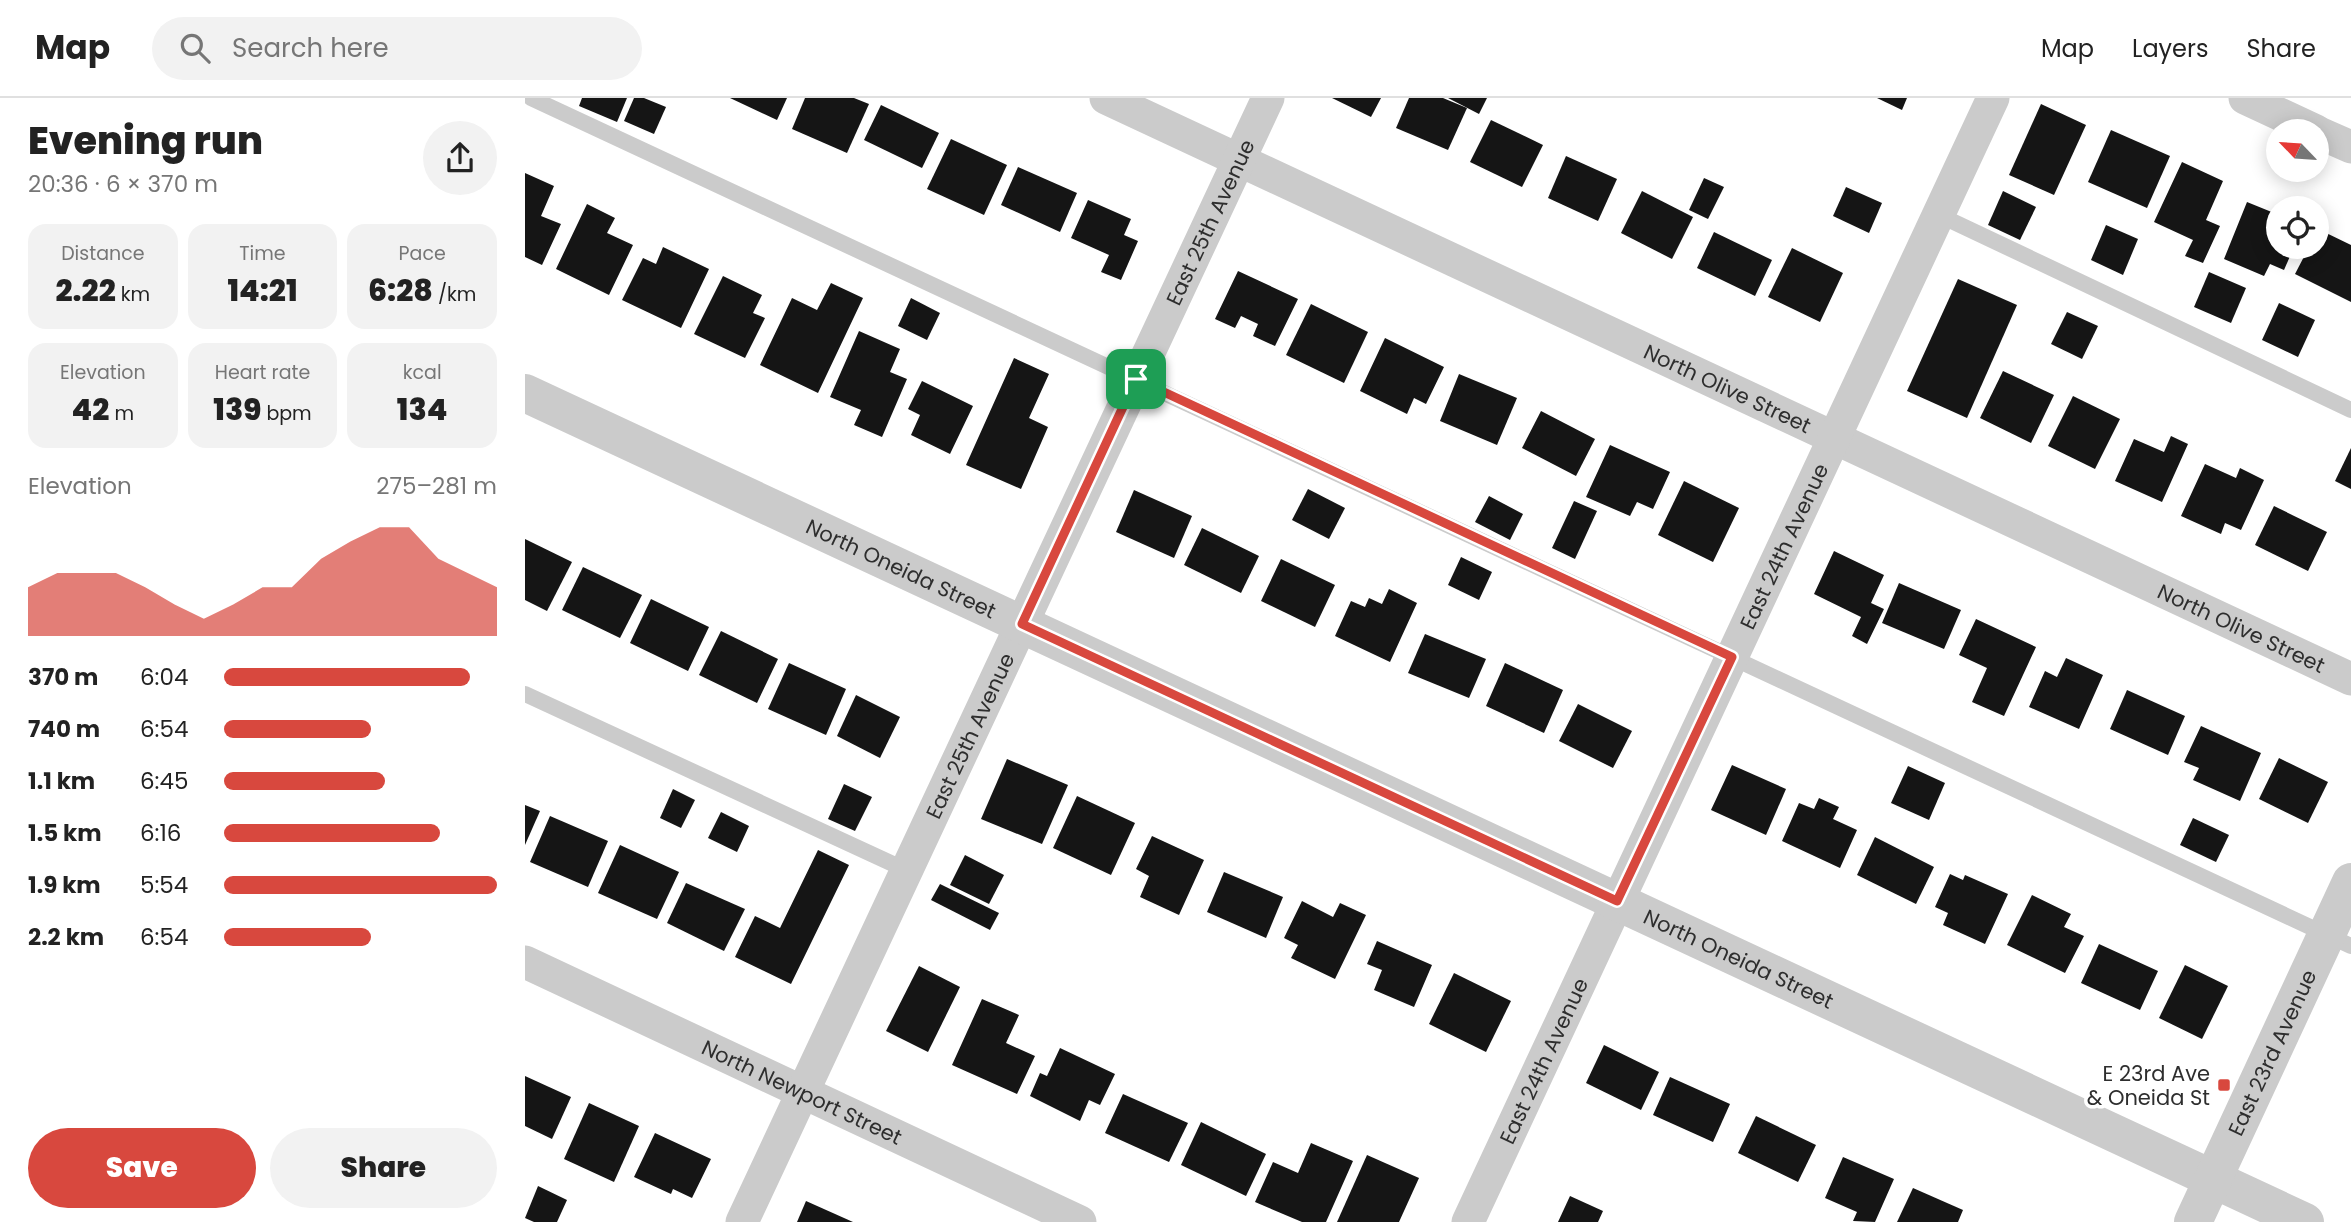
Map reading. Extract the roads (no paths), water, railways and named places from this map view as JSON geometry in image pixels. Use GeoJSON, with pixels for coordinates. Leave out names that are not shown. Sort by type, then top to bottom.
{"type":"FeatureCollection","features":[{"type":"Feature","properties":{"kind":"street","name":"North Olive Street"},"geometry":{"type":"LineString","coordinates":[[1106,98],[2351,679]]}},
{"type":"Feature","properties":{"kind":"street","name":"East 25th Avenue"},"geometry":{"type":"LineString","coordinates":[[742,1222],[1268,98]]}},
{"type":"Feature","properties":{"kind":"street","name":"East 24th Avenue"},"geometry":{"type":"LineString","coordinates":[[1468,1222],[1993,98]]}},
{"type":"Feature","properties":{"kind":"street"},"geometry":{"type":"LineString","coordinates":[[2245,98],[2291,119]]}},
{"type":"Feature","properties":{"kind":"street"},"geometry":{"type":"LineString","coordinates":[[2329,137],[2351,147]]}},
{"type":"Feature","properties":{"kind":"street","name":"North Oneida Street"},"geometry":{"type":"LineString","coordinates":[[525,393],[2305,1222]]}},
{"type":"Feature","properties":{"kind":"street","name":"East 23rd Avenue"},"geometry":{"type":"LineString","coordinates":[[2193,1222],[2339,940],[2351,882]]}},
{"type":"Feature","properties":{"kind":"street","name":"North Newport Street"},"geometry":{"type":"LineString","coordinates":[[525,962],[1080,1222]]}},
{"type":"Feature","properties":{"kind":"lane"},"geometry":{"type":"LineString","coordinates":[[531,98],[2339,940]]}},
{"type":"Feature","properties":{"kind":"lane"},"geometry":{"type":"LineString","coordinates":[[1939,215],[2351,410]]}},
{"type":"Feature","properties":{"kind":"lane"},"geometry":{"type":"LineString","coordinates":[[525,694],[906,870]]}},
{"type":"Feature","properties":{"kind":"place","name":"E 23rd Ave & Oneida St"},"geometry":{"type":"Point","coordinates":[2224,1085]}}]}
